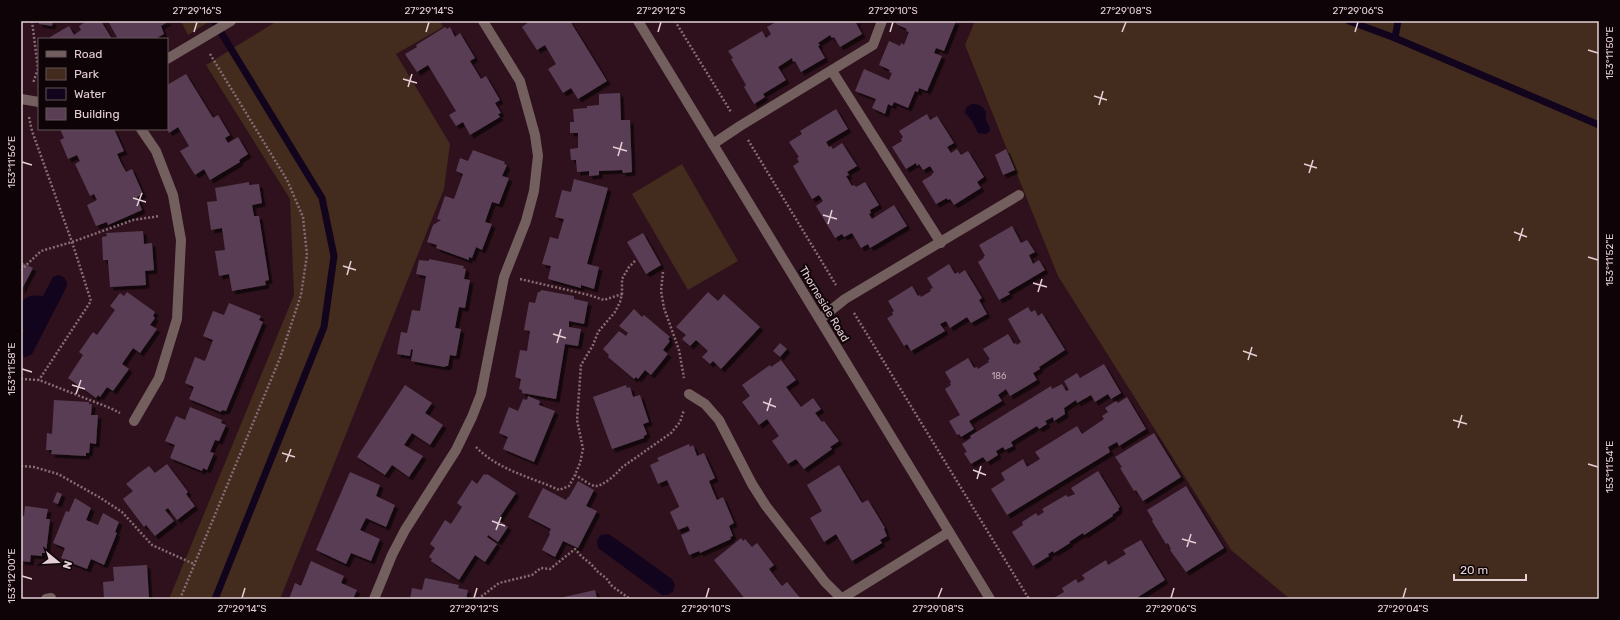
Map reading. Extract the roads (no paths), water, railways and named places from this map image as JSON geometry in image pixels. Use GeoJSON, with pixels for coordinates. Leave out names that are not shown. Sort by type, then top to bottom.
{"type":"FeatureCollection","features":[{"type":"Feature","properties":{"kind":"street"},"geometry":{"type":"LineString","coordinates":[[168,58],[231,21]]}},
{"type":"Feature","properties":{"kind":"street"},"geometry":{"type":"LineString","coordinates":[[374,599],[392,555],[405,530],[456,450],[481,394],[504,276],[526,220],[534,191],[538,156],[536,135],[520,81],[483,21]]}},
{"type":"Feature","properties":{"kind":"street","name":"Thorneside Road"},"geometry":{"type":"LineString","coordinates":[[638,21],[990,599]]}},
{"type":"Feature","properties":{"kind":"street"},"geometry":{"type":"LineString","coordinates":[[713,144],[873,45],[882,21]]}},
{"type":"Feature","properties":{"kind":"street"},"geometry":{"type":"LineString","coordinates":[[832,71],[941,243]]}},
{"type":"Feature","properties":{"kind":"street"},"geometry":{"type":"LineString","coordinates":[[24,100],[38,102]]}},
{"type":"Feature","properties":{"kind":"street"},"geometry":{"type":"LineString","coordinates":[[134,422],[159,378],[177,319],[182,240],[173,195],[156,151],[142,130]]}},
{"type":"Feature","properties":{"kind":"street"},"geometry":{"type":"LineString","coordinates":[[820,319],[845,299],[1019,195]]}},
{"type":"Feature","properties":{"kind":"street"},"geometry":{"type":"LineString","coordinates":[[689,394],[705,404],[719,420],[752,484],[766,506],[825,582],[841,599],[949,532]]}},
{"type":"Feature","properties":{"kind":"water"},"geometry":{"type":"Polygon","coordinates":[[[971,104],[976,104],[985,110],[990,131],[986,134],[978,133],[972,121],[965,113],[966,108],[971,104]]]}},
{"type":"Feature","properties":{"kind":"water"},"geometry":{"type":"Polygon","coordinates":[[[59,275],[65,279],[67,286],[32,354],[26,357],[21,356],[21,336],[24,331],[21,326],[21,303],[25,298],[30,296],[43,296],[53,277],[59,275]]]}},
{"type":"Feature","properties":{"kind":"water"},"geometry":{"type":"Polygon","coordinates":[[[609,534],[672,579],[675,585],[673,592],[667,595],[662,595],[598,548],[597,540],[601,535],[609,534]]]}},
{"type":"Feature","properties":{"kind":"waterway"},"geometry":{"type":"LineString","coordinates":[[214,21],[322,198],[334,256],[324,327],[215,599]]}},
{"type":"Feature","properties":{"kind":"waterway"},"geometry":{"type":"LineString","coordinates":[[1349,21],[1395,38],[1599,125]]}},
{"type":"Feature","properties":{"kind":"waterway"},"geometry":{"type":"LineString","coordinates":[[1395,38],[1398,21]]}}]}
